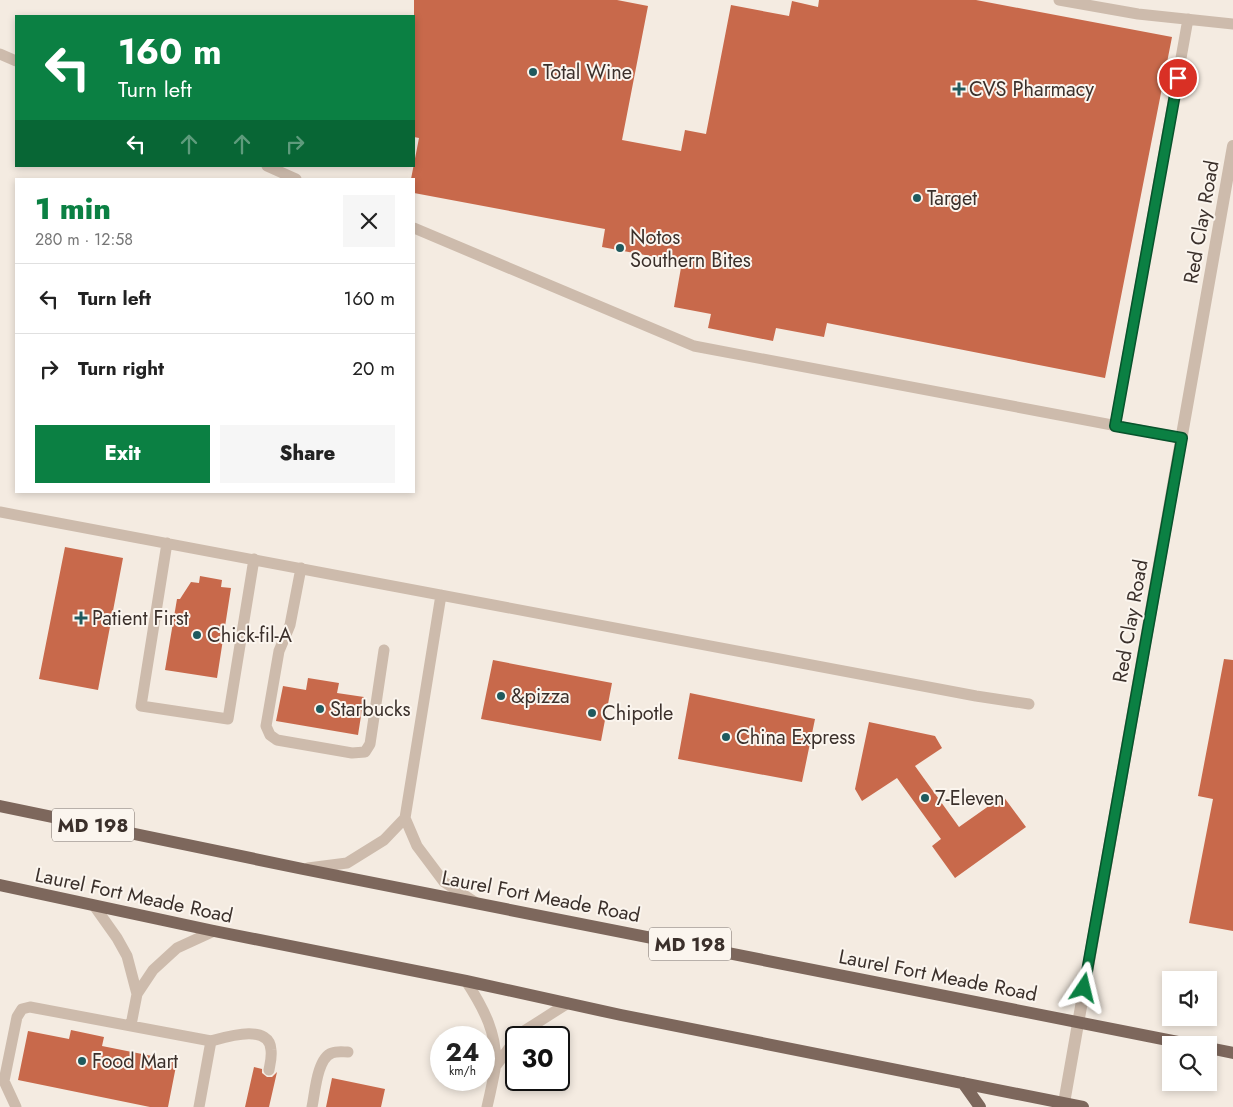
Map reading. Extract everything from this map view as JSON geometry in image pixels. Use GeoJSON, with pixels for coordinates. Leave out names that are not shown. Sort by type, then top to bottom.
{"type":"FeatureCollection","features":[{"type":"Feature","properties":{"kind":"main road","name":"Laurel Fort Meade Road"},"geometry":{"type":"LineString","coordinates":[[0,806],[303,869],[1162,1039]]}},
{"type":"Feature","properties":{"kind":"main road","name":"Laurel Fort Meade Road"},"geometry":{"type":"LineString","coordinates":[[0,885],[214,932],[466,981],[621,1015],[1083,1107]]}},
{"type":"Feature","properties":{"kind":"main road"},"geometry":{"type":"LineString","coordinates":[[1217,1050],[1233,1053]]}},
{"type":"Feature","properties":{"kind":"main road"},"geometry":{"type":"LineString","coordinates":[[963,1083],[980,1107]]}},
{"type":"Feature","properties":{"kind":"street","name":"Red Clay Road"},"geometry":{"type":"LineString","coordinates":[[1064,1103],[1233,146]]}},
{"type":"Feature","properties":{"kind":"lane"},"geometry":{"type":"LineString","coordinates":[[1059,0],[1138,14],[1233,24]]}},
{"type":"Feature","properties":{"kind":"lane"},"geometry":{"type":"LineString","coordinates":[[1115,426],[1188,20]]}},
{"type":"Feature","properties":{"kind":"lane"},"geometry":{"type":"LineString","coordinates":[[0,54],[15,61]]}},
{"type":"Feature","properties":{"kind":"lane"},"geometry":{"type":"LineString","coordinates":[[269,167],[294,178]]}},
{"type":"Feature","properties":{"kind":"lane"},"geometry":{"type":"LineString","coordinates":[[415,228],[694,346],[1182,438]]}},
{"type":"Feature","properties":{"kind":"lane"},"geometry":{"type":"LineString","coordinates":[[0,512],[976,696],[1028,704]]}},
{"type":"Feature","properties":{"kind":"lane"},"geometry":{"type":"LineString","coordinates":[[167,543],[141,706],[228,720],[254,560]]}},
{"type":"Feature","properties":{"kind":"lane"},"geometry":{"type":"LineString","coordinates":[[301,568],[290,625],[279,651],[266,726],[270,735],[277,740],[352,754],[365,752],[370,744],[384,650]]}},
{"type":"Feature","properties":{"kind":"lane"},"geometry":{"type":"LineString","coordinates":[[441,595],[405,818],[417,846],[444,882],[475,902]]}},
{"type":"Feature","properties":{"kind":"lane"},"geometry":{"type":"LineString","coordinates":[[303,869],[348,863],[384,840],[405,818]]}},
{"type":"Feature","properties":{"kind":"lane"},"geometry":{"type":"LineString","coordinates":[[96,907],[128,956],[137,994]]}},
{"type":"Feature","properties":{"kind":"lane"},"geometry":{"type":"LineString","coordinates":[[131,1025],[137,994],[153,970],[177,948],[214,932]]}},
{"type":"Feature","properties":{"kind":"lane"},"geometry":{"type":"LineString","coordinates":[[466,981],[481,1004],[490,1026]]}},
{"type":"Feature","properties":{"kind":"lane"},"geometry":{"type":"LineString","coordinates":[[532,1026],[568,1003]]}},
{"type":"Feature","properties":{"kind":"lane"},"geometry":{"type":"LineString","coordinates":[[16,1107],[4,1080],[17,1017],[22,1009],[30,1007],[211,1041],[239,1035],[256,1034],[266,1039],[270,1045],[272,1051],[269,1070]]}},
{"type":"Feature","properties":{"kind":"lane"},"geometry":{"type":"LineString","coordinates":[[199,1107],[211,1041]]}},
{"type":"Feature","properties":{"kind":"lane"},"geometry":{"type":"LineString","coordinates":[[312,1107],[322,1062],[332,1053],[348,1052]]}},
{"type":"Feature","properties":{"kind":"lane"},"geometry":{"type":"LineString","coordinates":[[495,1067],[505,1054]]}},
{"type":"Feature","properties":{"kind":"lane"},"geometry":{"type":"LineString","coordinates":[[487,1107],[490,1091]]}},
{"type":"Feature","properties":{"kind":"building","name":"Target"},"geometry":{"type":"Polygon","coordinates":[[[414,0],[617,0],[648,6],[622,140],[681,151],[685,130],[706,134],[731,5],[789,16],[792,1],[818,7],[819,0],[976,0],[1172,37],[1105,378],[827,323],[824,337],[776,328],[773,341],[708,328],[711,314],[674,307],[682,262],[602,247],[605,229],[415,193],[415,178],[411,178],[413,167],[415,167],[419,138],[415,137],[414,0]]]}},
{"type":"Feature","properties":{"kind":"building","name":"Patient First"},"geometry":{"type":"Polygon","coordinates":[[[65,547],[123,558],[98,690],[39,679],[65,547]]]}},
{"type":"Feature","properties":{"kind":"building","name":"Chick-fil-A"},"geometry":{"type":"Polygon","coordinates":[[[200,576],[222,580],[221,587],[231,588],[217,678],[165,670],[177,599],[180,599],[191,582],[199,583],[200,576]]]}},
{"type":"Feature","properties":{"kind":"building"},"geometry":{"type":"Polygon","coordinates":[[[1224,659],[1233,660],[1233,931],[1189,923],[1213,799],[1198,796],[1224,659]]]}},
{"type":"Feature","properties":{"kind":"building"},"geometry":{"type":"Polygon","coordinates":[[[493,660],[612,683],[601,741],[481,719],[493,660]]]}},
{"type":"Feature","properties":{"kind":"building","name":"Starbucks"},"geometry":{"type":"Polygon","coordinates":[[[308,678],[339,683],[337,693],[364,697],[358,735],[276,721],[283,686],[306,690],[308,678]]]}},
{"type":"Feature","properties":{"kind":"building"},"geometry":{"type":"Polygon","coordinates":[[[690,693],[815,719],[802,782],[678,759],[690,693]]]}},
{"type":"Feature","properties":{"kind":"building"},"geometry":{"type":"Polygon","coordinates":[[[869,722],[935,736],[942,748],[915,766],[959,827],[1003,796],[1026,827],[955,878],[932,846],[941,839],[897,778],[862,801],[855,789],[869,722]]]}},
{"type":"Feature","properties":{"kind":"building"},"geometry":{"type":"Polygon","coordinates":[[[71,1030],[104,1037],[102,1046],[177,1061],[168,1107],[150,1107],[18,1080],[28,1031],[69,1039],[71,1030]]]}},
{"type":"Feature","properties":{"kind":"building"},"geometry":{"type":"Polygon","coordinates":[[[254,1067],[262,1069],[262,1073],[267,1077],[272,1077],[277,1072],[269,1107],[245,1107],[254,1067]]]}},
{"type":"Feature","properties":{"kind":"building"},"geometry":{"type":"Polygon","coordinates":[[[332,1078],[385,1089],[381,1107],[326,1107],[332,1078]]]}},
{"type":"Feature","properties":{"kind":"place","name":"Total Wine"},"geometry":{"type":"Point","coordinates":[533,72]}},
{"type":"Feature","properties":{"kind":"place","name":"CVS Pharmacy"},"geometry":{"type":"Point","coordinates":[959,89]}},
{"type":"Feature","properties":{"kind":"place","name":"Target"},"geometry":{"type":"Point","coordinates":[917,198]}},
{"type":"Feature","properties":{"kind":"place","name":"Notos Southern Bites"},"geometry":{"type":"Point","coordinates":[620,248]}},
{"type":"Feature","properties":{"kind":"place","name":"Patient First"},"geometry":{"type":"Point","coordinates":[81,618]}},
{"type":"Feature","properties":{"kind":"place","name":"Chick-fil-A"},"geometry":{"type":"Point","coordinates":[197,635]}},
{"type":"Feature","properties":{"kind":"place","name":"&pizza"},"geometry":{"type":"Point","coordinates":[501,696]}},
{"type":"Feature","properties":{"kind":"place","name":"Starbucks"},"geometry":{"type":"Point","coordinates":[320,709]}},
{"type":"Feature","properties":{"kind":"place","name":"Chipotle"},"geometry":{"type":"Point","coordinates":[592,713]}},
{"type":"Feature","properties":{"kind":"place","name":"China Express"},"geometry":{"type":"Point","coordinates":[726,737]}},
{"type":"Feature","properties":{"kind":"place","name":"7-Eleven"},"geometry":{"type":"Point","coordinates":[925,798]}},
{"type":"Feature","properties":{"kind":"place","name":"Food Mart"},"geometry":{"type":"Point","coordinates":[82,1061]}},
{"type":"Feature","properties":{"kind":"route"},"geometry":{"type":"LineString","coordinates":[[1084,988],[1182,438],[1115,426],[1178,78]]}}]}
